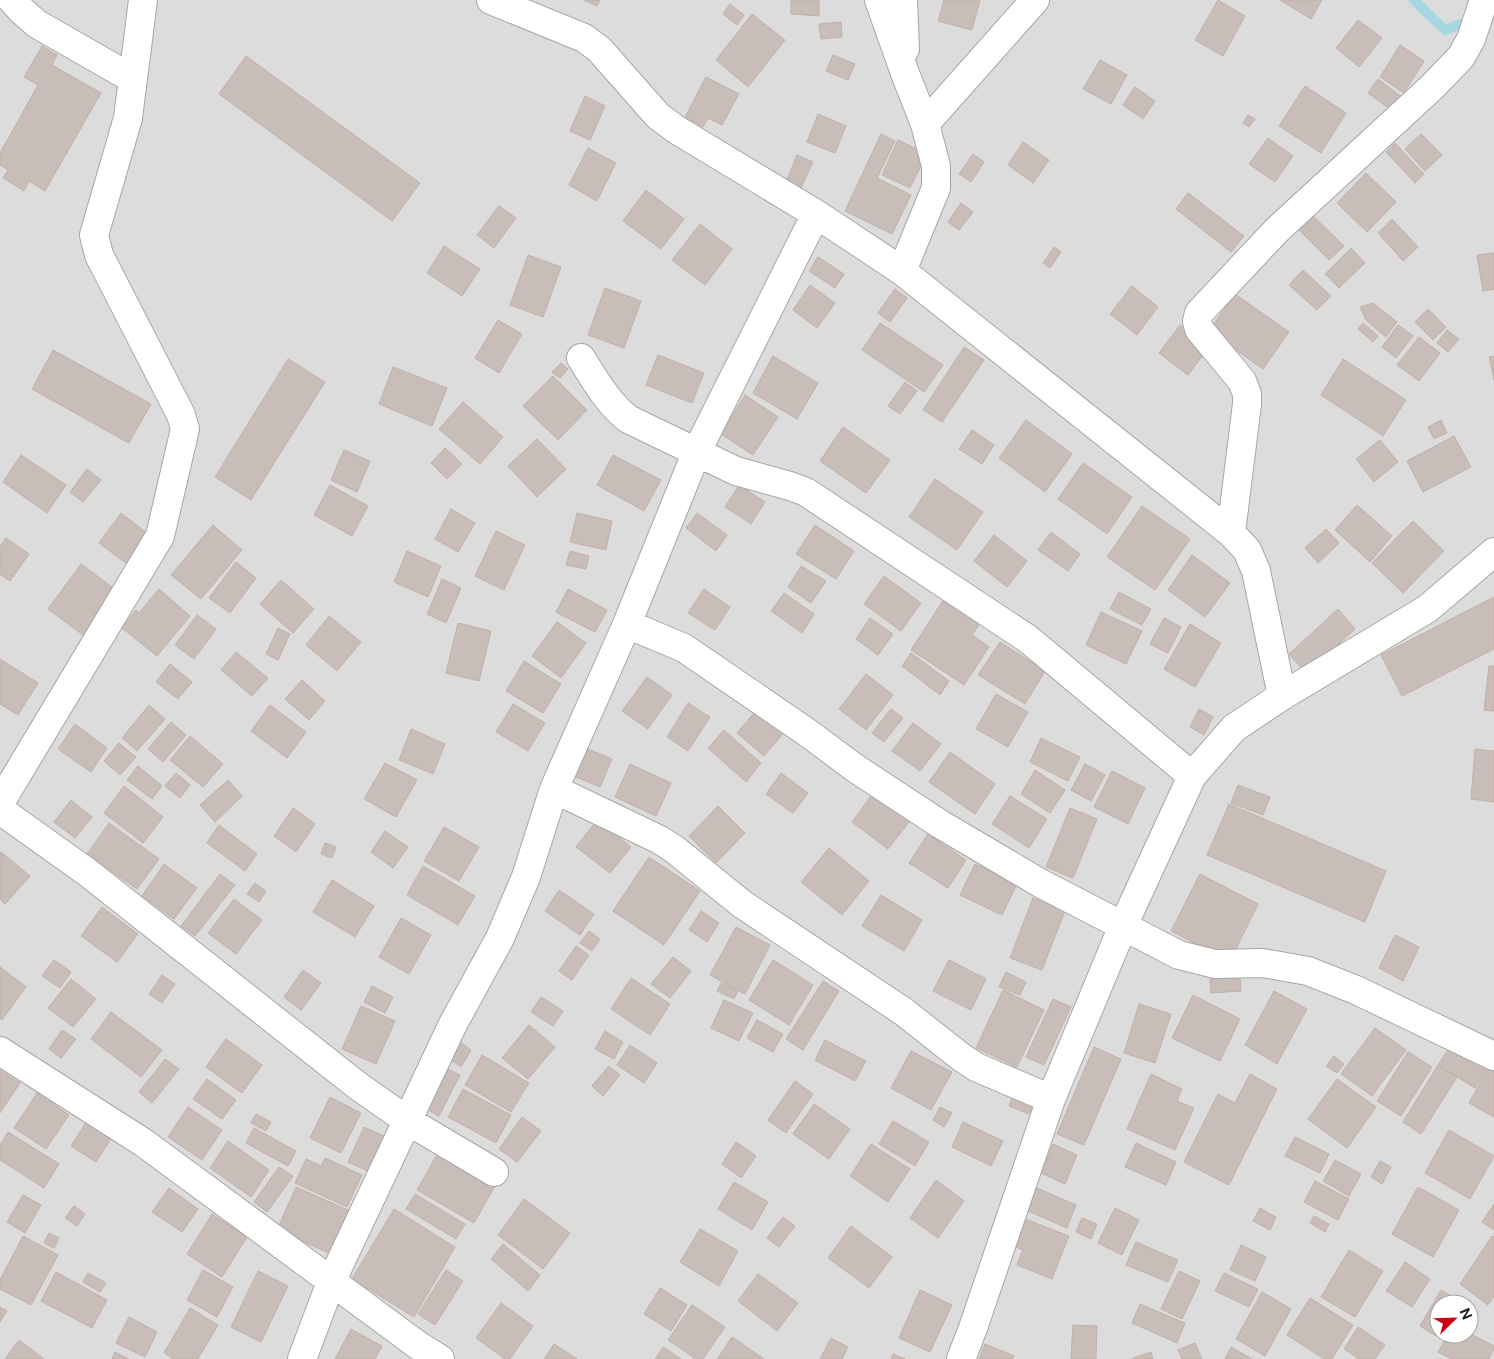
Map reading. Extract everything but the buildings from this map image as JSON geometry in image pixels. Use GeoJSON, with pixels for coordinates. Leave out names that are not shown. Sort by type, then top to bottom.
{"type":"FeatureCollection","features":[{"type":"Feature","properties":{"kind":"street"},"geometry":{"type":"LineString","coordinates":[[12,0],[37,24],[133,79]]}},
{"type":"Feature","properties":{"kind":"street"},"geometry":{"type":"LineString","coordinates":[[0,803],[160,536],[185,429],[181,415],[99,255],[94,235],[128,118],[143,0]]}},
{"type":"Feature","properties":{"kind":"street"},"geometry":{"type":"LineString","coordinates":[[491,0],[584,38],[599,49],[658,116],[676,130],[816,214],[902,271],[1231,533],[1246,550],[1256,571],[1282,696]]}},
{"type":"Feature","properties":{"kind":"street"},"geometry":{"type":"LineString","coordinates":[[879,0],[925,124],[936,166],[936,188],[902,271]]}},
{"type":"Feature","properties":{"kind":"street"},"geometry":{"type":"LineString","coordinates":[[903,0],[906,76]]}},
{"type":"Feature","properties":{"kind":"street"},"geometry":{"type":"LineString","coordinates":[[925,124],[1035,0]]}},
{"type":"Feature","properties":{"kind":"street"},"geometry":{"type":"LineString","coordinates":[[1231,533],[1247,394],[1242,381],[1199,329],[1199,313],[1276,231],[1432,87],[1461,57],[1472,39],[1484,0]]}},
{"type":"Feature","properties":{"kind":"street"},"geometry":{"type":"LineString","coordinates":[[302,1359],[331,1282],[453,1024],[500,938],[526,876],[554,789],[627,624],[697,451],[816,214]]}},
{"type":"Feature","properties":{"kind":"street"},"geometry":{"type":"LineString","coordinates":[[581,358],[608,400],[628,419],[736,471],[806,492],[1028,639],[1192,776]]}},
{"type":"Feature","properties":{"kind":"street"},"geometry":{"type":"LineString","coordinates":[[961,1359],[974,1328],[1051,1099],[1123,926],[1192,776],[1234,728],[1282,696],[1427,609],[1494,552]]}},
{"type":"Feature","properties":{"kind":"street"},"geometry":{"type":"LineString","coordinates":[[627,624],[684,648],[808,733],[855,768],[940,824],[1040,882],[1179,954],[1215,964],[1263,963],[1308,971],[1356,990],[1494,1056]]}},
{"type":"Feature","properties":{"kind":"street"},"geometry":{"type":"LineString","coordinates":[[554,789],[667,844],[742,904],[904,1012],[960,1057],[976,1067],[1051,1099]]}},
{"type":"Feature","properties":{"kind":"street"},"geometry":{"type":"LineString","coordinates":[[0,810],[87,872],[358,1086],[408,1121],[494,1172]]}},
{"type":"Feature","properties":{"kind":"street"},"geometry":{"type":"LineString","coordinates":[[0,1050],[144,1143],[418,1346],[440,1359]]}},
{"type":"Feature","properties":{"kind":"shaded area"},"geometry":{"type":"Polygon","coordinates":[[[0,0],[1494,0],[1494,1359],[0,1359],[0,0]]]}},
{"type":"Feature","properties":{"kind":"waterway"},"geometry":{"type":"LineString","coordinates":[[1414,0],[1445,30],[1474,19]]}}]}
